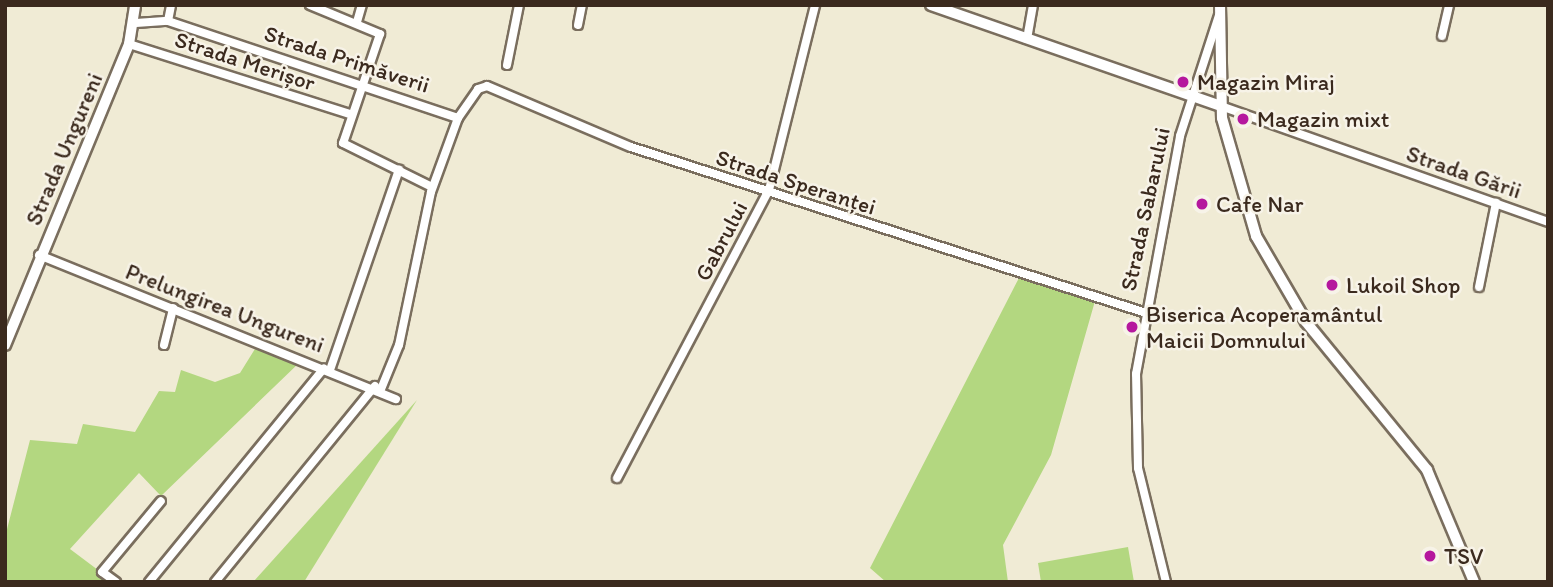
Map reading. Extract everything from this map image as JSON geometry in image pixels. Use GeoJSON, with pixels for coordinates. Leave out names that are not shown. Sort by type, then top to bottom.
{"type":"FeatureCollection","features":[{"type":"Feature","properties":{"kind":"main road","name":"Strada Ungureni"},"geometry":{"type":"LineString","coordinates":[[5,345],[39,255],[129,44],[136,23],[135,5]]}},
{"type":"Feature","properties":{"kind":"main road","name":"Strada Gării"},"geometry":{"type":"LineString","coordinates":[[931,5],[1220,106]]}},
{"type":"Feature","properties":{"kind":"main road"},"geometry":{"type":"LineString","coordinates":[[1220,10],[1220,106],[1236,181],[1271,267],[1317,336],[1414,450],[1451,518],[1474,582]]}},
{"type":"Feature","properties":{"kind":"street"},"geometry":{"type":"LineString","coordinates":[[168,20],[171,5]]}},
{"type":"Feature","properties":{"kind":"street"},"geometry":{"type":"LineString","coordinates":[[310,5],[358,22],[380,34],[350,114],[343,143],[432,187]]}},
{"type":"Feature","properties":{"kind":"street"},"geometry":{"type":"LineString","coordinates":[[358,22],[362,5]]}},
{"type":"Feature","properties":{"kind":"street"},"geometry":{"type":"LineString","coordinates":[[507,65],[519,5]]}},
{"type":"Feature","properties":{"kind":"street"},"geometry":{"type":"LineString","coordinates":[[578,25],[582,5]]}},
{"type":"Feature","properties":{"kind":"street","name":"Gabrului"},"geometry":{"type":"LineString","coordinates":[[617,478],[769,190],[815,5]]}},
{"type":"Feature","properties":{"kind":"street"},"geometry":{"type":"LineString","coordinates":[[1027,38],[1033,5]]}},
{"type":"Feature","properties":{"kind":"street"},"geometry":{"type":"LineString","coordinates":[[1442,36],[1448,5]]}},
{"type":"Feature","properties":{"kind":"street","name":"Strada Sabarului"},"geometry":{"type":"LineString","coordinates":[[1166,582],[1134,437],[1143,312],[1191,96],[1220,10]]}},
{"type":"Feature","properties":{"kind":"street","name":"Strada Primăverii"},"geometry":{"type":"LineString","coordinates":[[136,23],[168,20],[361,84],[459,121]]}},
{"type":"Feature","properties":{"kind":"street","name":"Strada Merișor"},"geometry":{"type":"LineString","coordinates":[[129,44],[350,114]]}},
{"type":"Feature","properties":{"kind":"street","name":"Strada Speranței"},"geometry":{"type":"LineString","coordinates":[[459,121],[478,89],[487,86],[631,147],[1143,312]]}},
{"type":"Feature","properties":{"kind":"street","name":"Strada Gării"},"geometry":{"type":"LineString","coordinates":[[1220,106],[1548,222]]}},
{"type":"Feature","properties":{"kind":"street"},"geometry":{"type":"LineString","coordinates":[[215,582],[378,387],[399,345],[432,187],[459,121]]}},
{"type":"Feature","properties":{"kind":"street"},"geometry":{"type":"LineString","coordinates":[[149,582],[327,369],[399,170]]}},
{"type":"Feature","properties":{"kind":"street"},"geometry":{"type":"LineString","coordinates":[[1479,287],[1496,203]]}},
{"type":"Feature","properties":{"kind":"street","name":"Prelungirea Ungureni"},"geometry":{"type":"LineString","coordinates":[[39,255],[378,387],[396,399]]}},
{"type":"Feature","properties":{"kind":"street"},"geometry":{"type":"LineString","coordinates":[[164,345],[173,308]]}},
{"type":"Feature","properties":{"kind":"street"},"geometry":{"type":"LineString","coordinates":[[116,582],[102,572],[161,500]]}},
{"type":"Feature","properties":{"kind":"green space"},"geometry":{"type":"Polygon","coordinates":[[[1022,272],[1097,294],[1051,455],[1003,545],[1008,582],[886,582],[870,568],[1022,272]]]}},
{"type":"Feature","properties":{"kind":"green space"},"geometry":{"type":"Polygon","coordinates":[[[258,344],[300,362],[161,496],[139,473],[70,549],[114,582],[5,582],[5,537],[30,440],[77,444],[83,424],[135,432],[159,391],[175,392],[181,370],[215,382],[240,373],[258,344]]]}},
{"type":"Feature","properties":{"kind":"green space"},"geometry":{"type":"Polygon","coordinates":[[[417,400],[304,582],[253,582],[417,400]]]}},
{"type":"Feature","properties":{"kind":"green space"},"geometry":{"type":"Polygon","coordinates":[[[1128,547],[1134,582],[1041,582],[1038,563],[1128,547]]]}},
{"type":"Feature","properties":{"kind":"place","name":"Magazin Miraj"},"geometry":{"type":"Point","coordinates":[1183,82]}},
{"type":"Feature","properties":{"kind":"place","name":"Magazin mixt"},"geometry":{"type":"Point","coordinates":[1243,119]}},
{"type":"Feature","properties":{"kind":"place","name":"Cafe Nar"},"geometry":{"type":"Point","coordinates":[1202,204]}},
{"type":"Feature","properties":{"kind":"place","name":"Lukoil Shop"},"geometry":{"type":"Point","coordinates":[1332,285]}},
{"type":"Feature","properties":{"kind":"place","name":"Biserica Acoperamântul Maicii Domnului"},"geometry":{"type":"Point","coordinates":[1132,327]}},
{"type":"Feature","properties":{"kind":"place","name":"TSV"},"geometry":{"type":"Point","coordinates":[1430,556]}}]}
